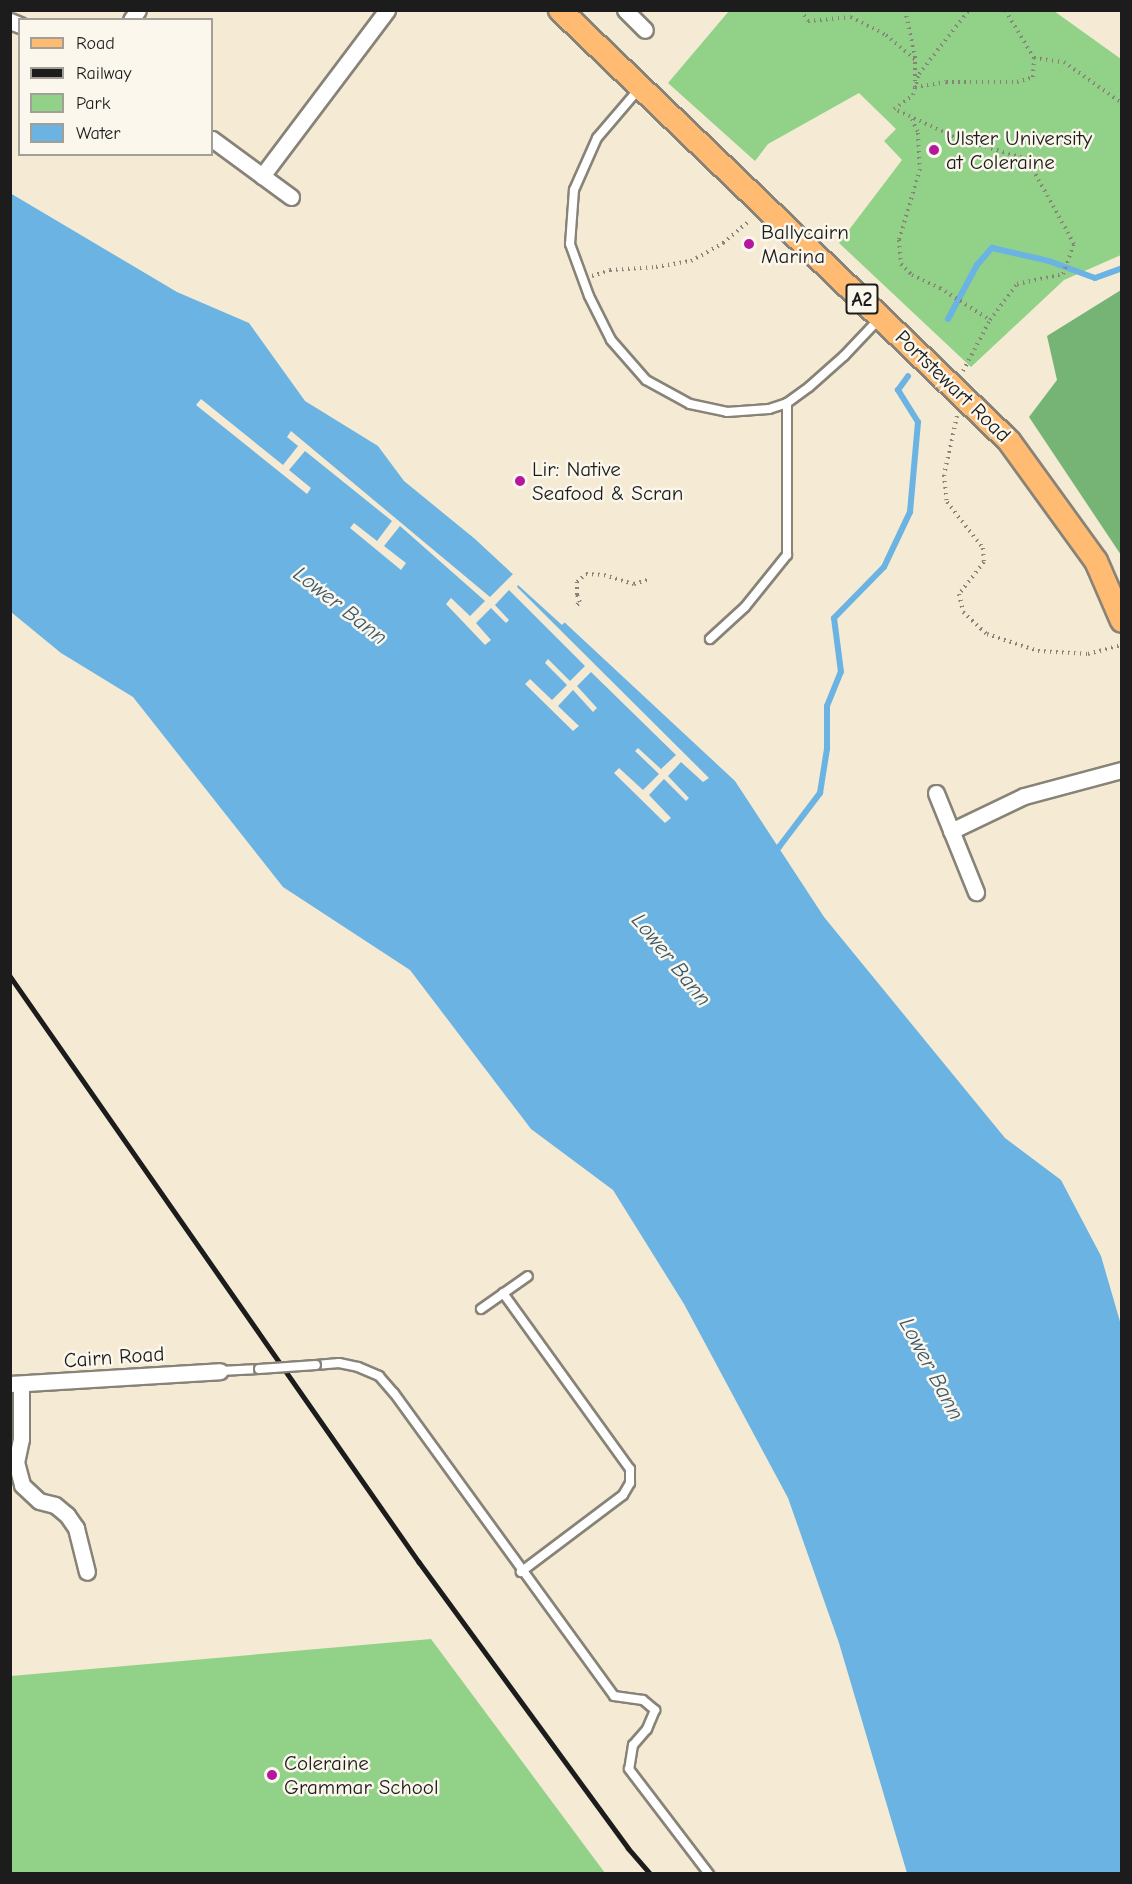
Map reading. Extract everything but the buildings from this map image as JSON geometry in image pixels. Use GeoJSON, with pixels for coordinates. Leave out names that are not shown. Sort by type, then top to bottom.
{"type":"FeatureCollection","features":[{"type":"Feature","properties":{"kind":"main road","name":"Portstewart Road"},"geometry":{"type":"LineString","coordinates":[[560,10],[881,317],[1026,461],[1096,561],[1122,621]]}},
{"type":"Feature","properties":{"kind":"street"},"geometry":{"type":"LineString","coordinates":[[262,176],[387,10]]}},
{"type":"Feature","properties":{"kind":"street"},"geometry":{"type":"LineString","coordinates":[[625,10],[645,30]]}},
{"type":"Feature","properties":{"kind":"street"},"geometry":{"type":"LineString","coordinates":[[213,140],[291,197]]}},
{"type":"Feature","properties":{"kind":"street"},"geometry":{"type":"LineString","coordinates":[[951,831],[1024,796],[1122,771]]}},
{"type":"Feature","properties":{"kind":"street"},"geometry":{"type":"LineString","coordinates":[[936,793],[976,892]]}},
{"type":"Feature","properties":{"kind":"street","name":"Cairn Road"},"geometry":{"type":"LineString","coordinates":[[16,1384],[220,1371]]}},
{"type":"Feature","properties":{"kind":"street"},"geometry":{"type":"LineString","coordinates":[[16,1384],[21,1439],[16,1462],[22,1485],[39,1501],[55,1505],[67,1515],[76,1528],[87,1572]]}},
{"type":"Feature","properties":{"kind":"lane"},"geometry":{"type":"LineString","coordinates":[[641,86],[597,138],[574,190],[570,244],[611,340],[646,380],[690,404],[727,412],[769,409],[787,403],[844,356],[881,317]]}},
{"type":"Feature","properties":{"kind":"lane"},"geometry":{"type":"LineString","coordinates":[[710,639],[745,607],[787,555],[787,403]]}},
{"type":"Feature","properties":{"kind":"lane"},"geometry":{"type":"LineString","coordinates":[[481,1309],[528,1276]]}},
{"type":"Feature","properties":{"kind":"lane"},"geometry":{"type":"LineString","coordinates":[[503,1293],[630,1469],[630,1483],[623,1495],[521,1572]]}},
{"type":"Feature","properties":{"kind":"lane"},"geometry":{"type":"LineString","coordinates":[[220,1371],[339,1363],[358,1366],[379,1376],[394,1393],[521,1572],[614,1696],[643,1700],[655,1710],[647,1729],[633,1745],[629,1769],[709,1874]]}},
{"type":"Feature","properties":{"kind":"path"},"geometry":{"type":"LineString","coordinates":[[801,10],[808,21],[851,17],[886,35],[915,60]]}},
{"type":"Feature","properties":{"kind":"path"},"geometry":{"type":"LineString","coordinates":[[904,10],[915,60],[915,87]]}},
{"type":"Feature","properties":{"kind":"path"},"geometry":{"type":"LineString","coordinates":[[969,10],[919,74],[913,95],[894,109],[959,139],[1027,159],[1074,244],[1064,274],[1017,284],[990,320],[956,390],[944,476],[947,502],[983,548],[984,562],[959,594],[963,612],[987,634],[1038,651],[1088,654],[1122,645]]}},
{"type":"Feature","properties":{"kind":"path"},"geometry":{"type":"LineString","coordinates":[[915,87],[946,82],[1017,82],[1033,77],[1034,58],[1005,10]]}},
{"type":"Feature","properties":{"kind":"path"},"geometry":{"type":"LineString","coordinates":[[1034,58],[1064,62],[1122,103]]}},
{"type":"Feature","properties":{"kind":"path"},"geometry":{"type":"LineString","coordinates":[[912,119],[918,134],[920,169],[899,240],[901,264],[912,275],[965,303],[990,320]]}},
{"type":"Feature","properties":{"kind":"path"},"geometry":{"type":"LineString","coordinates":[[583,279],[610,270],[656,267],[691,261],[723,243],[765,207]]}},
{"type":"Feature","properties":{"kind":"path"},"geometry":{"type":"LineString","coordinates":[[577,605],[580,602],[577,582],[586,574],[634,584],[649,579]]}},
{"type":"Feature","properties":{"kind":"green space","name":"Ulster University at Coleraine"},"geometry":{"type":"Polygon","coordinates":[[[729,11],[1054,11],[1121,59],[1121,255],[1064,280],[971,367],[839,243],[902,160],[884,141],[896,129],[859,93],[768,144],[755,161],[668,83],[729,11]]]}},
{"type":"Feature","properties":{"kind":"green space"},"geometry":{"type":"Polygon","coordinates":[[[1121,290],[1121,555],[1029,417],[1057,380],[1047,336],[1121,290]]]}},
{"type":"Feature","properties":{"kind":"green space","name":"Coleraine Grammar School"},"geometry":{"type":"Polygon","coordinates":[[[431,1639],[605,1873],[11,1873],[11,1676],[431,1639]]]}},
{"type":"Feature","properties":{"kind":"water","name":"Lower Bann"},"geometry":{"type":"Polygon","coordinates":[[[10,193],[177,292],[249,323],[305,401],[378,446],[404,481],[475,539],[735,781],[824,917],[1005,1138],[1061,1180],[1101,1256],[1121,1325],[1121,1873],[907,1873],[839,1643],[788,1498],[684,1304],[613,1190],[531,1129],[410,970],[283,887],[133,697],[61,653],[11,612],[10,193]]]}},
{"type":"Feature","properties":{"kind":"pier"},"geometry":{"type":"Polygon","coordinates":[[[201,399],[283,465],[298,446],[287,437],[291,431],[490,597],[514,573],[567,620],[562,625],[518,585],[517,587],[709,778],[703,782],[681,762],[668,776],[689,798],[686,801],[664,779],[649,795],[671,818],[665,823],[614,773],[619,768],[643,790],[659,774],[635,751],[638,748],[661,769],[676,755],[591,672],[577,686],[597,708],[593,712],[573,690],[558,706],[579,726],[573,731],[525,684],[530,679],[552,700],[567,685],[545,663],[548,659],[570,681],[585,666],[509,590],[495,605],[509,620],[506,623],[491,608],[476,623],[491,640],[485,645],[446,604],[451,598],[470,616],[485,601],[400,526],[384,546],[406,563],[401,570],[350,528],[354,523],[377,541],[392,521],[305,451],[289,470],[311,488],[307,494],[196,405],[201,399]]]}},
{"type":"Feature","properties":{"kind":"waterway"},"geometry":{"type":"LineString","coordinates":[[948,319],[977,265],[992,248],[1049,261],[1095,278],[1122,268]]}},
{"type":"Feature","properties":{"kind":"waterway"},"geometry":{"type":"LineString","coordinates":[[772,852],[779,847],[820,793],[827,749],[827,706],[841,672],[834,618],[884,567],[910,512],[918,422],[898,390],[908,376]]}},
{"type":"Feature","properties":{"kind":"railway"},"geometry":{"type":"LineString","coordinates":[[10,976],[419,1562],[628,1848],[651,1874]]}},
{"type":"Feature","properties":{"kind":"place","name":"Ulster University at Coleraine"},"geometry":{"type":"Point","coordinates":[934,150]}},
{"type":"Feature","properties":{"kind":"place","name":"Ballycairn Marina"},"geometry":{"type":"Point","coordinates":[749,244]}},
{"type":"Feature","properties":{"kind":"place","name":"Lir: Native Seafood & Scran"},"geometry":{"type":"Point","coordinates":[520,481]}},
{"type":"Feature","properties":{"kind":"place","name":"Coleraine Grammar School"},"geometry":{"type":"Point","coordinates":[272,1775]}}]}
